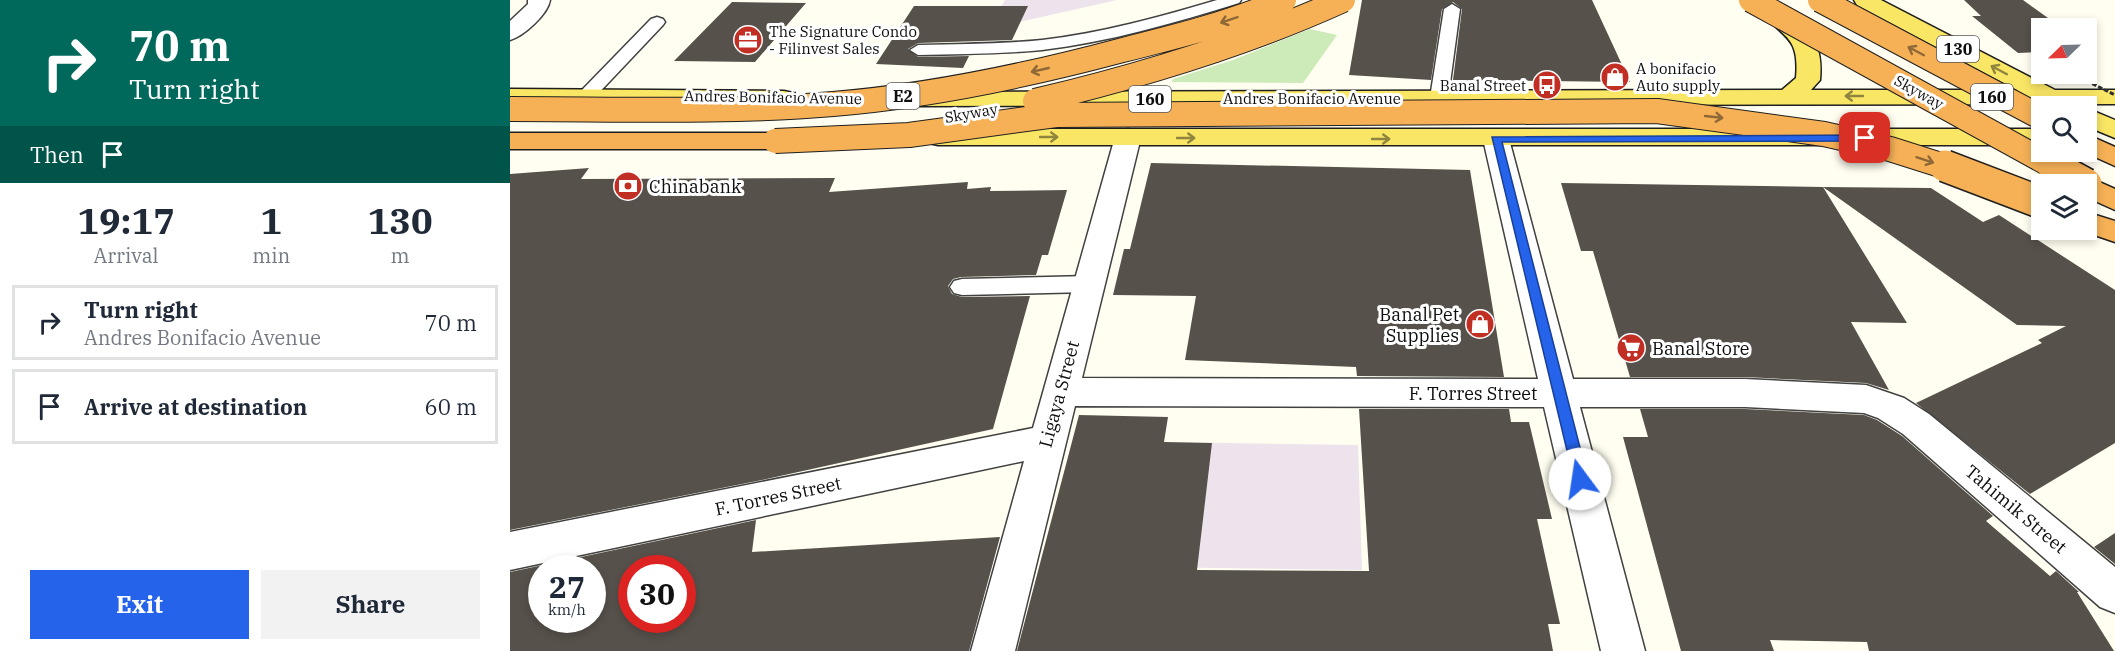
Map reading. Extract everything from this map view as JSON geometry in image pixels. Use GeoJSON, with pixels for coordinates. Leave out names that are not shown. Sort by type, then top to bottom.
{"type":"FeatureCollection","features":[{"type":"Feature","properties":{"kind":"highway","name":"Skyway"},"geometry":{"type":"LineString","coordinates":[[510,109],[792,107],[898,97],[1011,77],[1110,54],[1199,30],[1284,0]]}},
{"type":"Feature","properties":{"kind":"highway","name":"Skyway"},"geometry":{"type":"LineString","coordinates":[[510,140],[775,141],[939,118],[1092,88],[1241,43],[1297,22],[1344,0]]}},
{"type":"Feature","properties":{"kind":"highway","name":"Skyway"},"geometry":{"type":"LineString","coordinates":[[1751,0],[2066,174]]}},
{"type":"Feature","properties":{"kind":"highway","name":"Skyway"},"geometry":{"type":"LineString","coordinates":[[1820,0],[2031,96]]}},
{"type":"Feature","properties":{"kind":"highway"},"geometry":{"type":"LineString","coordinates":[[775,141],[909,135],[1056,115],[1657,111],[1736,119],[1815,132],[1921,158],[2031,198]]}},
{"type":"Feature","properties":{"kind":"highway"},"geometry":{"type":"LineString","coordinates":[[2097,148],[2115,158]]}},
{"type":"Feature","properties":{"kind":"highway"},"geometry":{"type":"LineString","coordinates":[[2097,225],[2115,232]]}},
{"type":"Feature","properties":{"kind":"main road"},"geometry":{"type":"LineString","coordinates":[[1070,99],[1125,73],[1232,38],[1327,0]]}},
{"type":"Feature","properties":{"kind":"main road"},"geometry":{"type":"LineString","coordinates":[[1758,0],[1794,30],[1811,60],[1808,80],[1790,96]]}},
{"type":"Feature","properties":{"kind":"main road"},"geometry":{"type":"LineString","coordinates":[[1766,0],[2067,174]]}},
{"type":"Feature","properties":{"kind":"main road","name":"130"},"geometry":{"type":"LineString","coordinates":[[1864,0],[2034,96]]}},
{"type":"Feature","properties":{"kind":"main road","name":"Andres Bonifacio Avenue"},"geometry":{"type":"LineString","coordinates":[[510,96],[1070,99],[1790,96],[1934,97],[2031,105]]}},
{"type":"Feature","properties":{"kind":"main road","name":"Andres Bonifacio Avenue"},"geometry":{"type":"LineString","coordinates":[[2097,100],[2115,97]]}},
{"type":"Feature","properties":{"kind":"main road"},"geometry":{"type":"LineString","coordinates":[[2097,121],[2115,130]]}},
{"type":"Feature","properties":{"kind":"main road","name":"160"},"geometry":{"type":"LineString","coordinates":[[510,140],[2031,137]]}},
{"type":"Feature","properties":{"kind":"main road"},"geometry":{"type":"LineString","coordinates":[[2097,137],[2115,137]]}},
{"type":"Feature","properties":{"kind":"main road"},"geometry":{"type":"LineString","coordinates":[[2097,191],[2115,201]]}},
{"type":"Feature","properties":{"kind":"street"},"geometry":{"type":"LineString","coordinates":[[510,33],[538,6],[539,0]]}},
{"type":"Feature","properties":{"kind":"street","name":"Ligaya Street"},"geometry":{"type":"LineString","coordinates":[[993,651],[1046,441],[1128,138]]}},
{"type":"Feature","properties":{"kind":"street"},"geometry":{"type":"LineString","coordinates":[[1496,139],[1623,651]]}},
{"type":"Feature","properties":{"kind":"street","name":"F. Torres Street"},"geometry":{"type":"LineString","coordinates":[[1059,392],[1745,393],[1866,399],[1891,408],[1916,424]]}},
{"type":"Feature","properties":{"kind":"street","name":"Tahimik Street"},"geometry":{"type":"LineString","coordinates":[[1916,424],[2115,594]]}},
{"type":"Feature","properties":{"kind":"street","name":"F. Torres Street"},"geometry":{"type":"LineString","coordinates":[[510,551],[1046,441]]}},
{"type":"Feature","properties":{"kind":"lane"},"geometry":{"type":"LineString","coordinates":[[918,50],[1016,47],[1086,37],[1193,6],[1233,0]]}},
{"type":"Feature","properties":{"kind":"lane"},"geometry":{"type":"LineString","coordinates":[[1177,55],[1193,6]]}},
{"type":"Feature","properties":{"kind":"lane"},"geometry":{"type":"LineString","coordinates":[[1439,98],[1452,9]]}},
{"type":"Feature","properties":{"kind":"lane"},"geometry":{"type":"LineString","coordinates":[[587,95],[657,22]]}},
{"type":"Feature","properties":{"kind":"lane"},"geometry":{"type":"LineString","coordinates":[[962,287],[1089,284]]}},
{"type":"Feature","properties":{"kind":"shaded area"},"geometry":{"type":"Polygon","coordinates":[[[1005,0],[1117,0],[988,29],[1005,0]]]}},
{"type":"Feature","properties":{"kind":"shaded area"},"geometry":{"type":"Polygon","coordinates":[[[1166,442],[1358,445],[1362,570],[1146,567],[1166,442]]]}},
{"type":"Feature","properties":{"kind":"green space"},"geometry":{"type":"Polygon","coordinates":[[[1310,29],[1337,35],[1303,83],[1172,82],[1173,79],[1233,60],[1310,29]]]}},
{"type":"Feature","properties":{"kind":"building"},"geometry":{"type":"Polygon","coordinates":[[[1362,0],[1592,0],[1630,82],[1453,80],[1462,9],[1453,2],[1442,9],[1431,80],[1349,75],[1362,0]]]}},
{"type":"Feature","properties":{"kind":"building"},"geometry":{"type":"Polygon","coordinates":[[[1964,0],[2023,0],[2048,18],[2031,18],[2031,52],[2018,53],[1972,16],[1981,16],[1964,0]]]}},
{"type":"Feature","properties":{"kind":"building"},"geometry":{"type":"Polygon","coordinates":[[[732,2],[806,3],[755,62],[674,61],[732,2]]]}},
{"type":"Feature","properties":{"kind":"building"},"geometry":{"type":"Polygon","coordinates":[[[914,6],[1028,6],[1012,40],[918,43],[908,49],[918,57],[969,56],[963,68],[876,64],[914,6]]]}},
{"type":"Feature","properties":{"kind":"building"},"geometry":{"type":"Polygon","coordinates":[[[1151,163],[1470,170],[1504,377],[1357,376],[1356,367],[1185,360],[1196,296],[1113,295],[1124,249],[1130,249],[1151,163]]]}},
{"type":"Feature","properties":{"kind":"building"},"geometry":{"type":"Polygon","coordinates":[[[589,168],[581,179],[835,178],[829,192],[968,182],[967,189],[991,187],[990,191],[1067,190],[1048,255],[1042,255],[1036,275],[961,277],[953,279],[948,286],[952,294],[962,297],[1030,296],[993,429],[762,480],[510,530],[510,174],[589,168]]]}},
{"type":"Feature","properties":{"kind":"building"},"geometry":{"type":"Polygon","coordinates":[[[1561,183],[1823,187],[1907,323],[1851,322],[1889,390],[1866,383],[1745,377],[1630,377],[1593,251],[1581,251],[1561,183]]]}},
{"type":"Feature","properties":{"kind":"building"},"geometry":{"type":"Polygon","coordinates":[[[1823,187],[1931,188],[1983,222],[1999,215],[2031,236],[2031,240],[2038,240],[2115,290],[2115,443],[2030,494],[1916,403],[2042,343],[2038,340],[2066,326],[2017,325],[1823,187]]]}},
{"type":"Feature","properties":{"kind":"building"},"geometry":{"type":"Polygon","coordinates":[[[1359,409],[1509,409],[1511,422],[1529,422],[1552,519],[1537,519],[1560,624],[1548,624],[1553,651],[1017,651],[1079,415],[1168,417],[1164,442],[1212,443],[1197,570],[1369,571],[1359,409]]]}},
{"type":"Feature","properties":{"kind":"building"},"geometry":{"type":"Polygon","coordinates":[[[1640,409],[1745,409],[1864,415],[1877,420],[1902,436],[1993,516],[1986,521],[2050,576],[2056,571],[2079,592],[2077,592],[2114,651],[1869,651],[1867,642],[1770,640],[1774,651],[1681,651],[1623,437],[1648,437],[1640,409]]]}},
{"type":"Feature","properties":{"kind":"building"},"geometry":{"type":"Polygon","coordinates":[[[756,520],[752,552],[1000,537],[969,651],[510,651],[510,572],[528,568],[528,633],[606,633],[606,555],[590,555],[756,520]]]}},
{"type":"Feature","properties":{"kind":"building"},"geometry":{"type":"Polygon","coordinates":[[[2115,533],[2115,564],[2094,547],[2115,533]]]}},
{"type":"Feature","properties":{"kind":"place","name":"The Signature Condo - Filinvest Sales"},"geometry":{"type":"Point","coordinates":[748,40]}},
{"type":"Feature","properties":{"kind":"place","name":"A bonifacio Auto supply"},"geometry":{"type":"Point","coordinates":[1615,77]}},
{"type":"Feature","properties":{"kind":"place","name":"Banal Street"},"geometry":{"type":"Point","coordinates":[1547,85]}},
{"type":"Feature","properties":{"kind":"place","name":"Chinabank"},"geometry":{"type":"Point","coordinates":[628,186]}},
{"type":"Feature","properties":{"kind":"place","name":"Banal Pet Supplies"},"geometry":{"type":"Point","coordinates":[1480,324]}},
{"type":"Feature","properties":{"kind":"place","name":"Banal Store"},"geometry":{"type":"Point","coordinates":[1631,348]}},
{"type":"Feature","properties":{"kind":"route"},"geometry":{"type":"LineString","coordinates":[[1580,479],[1496,139],[1865,138]]}}]}
